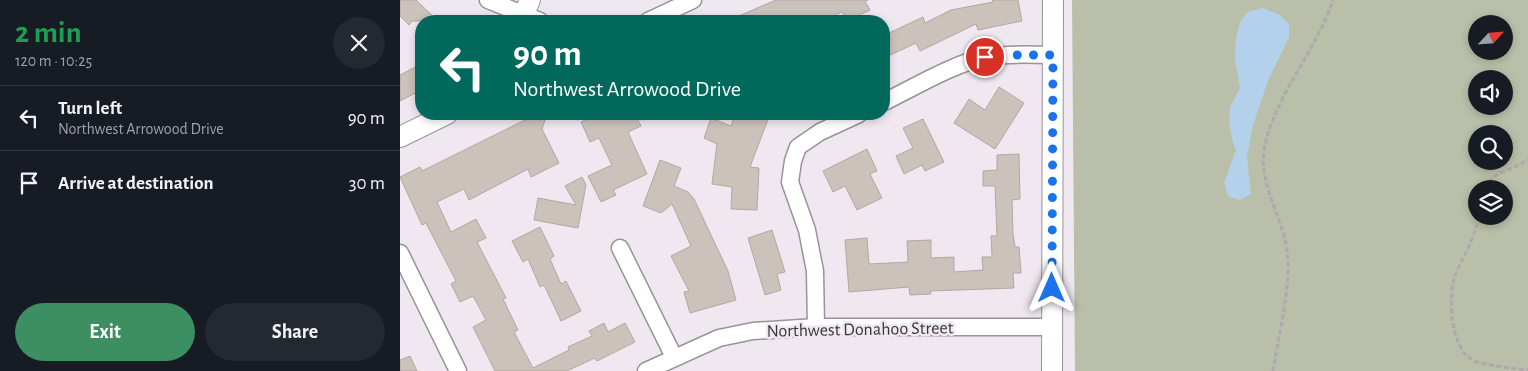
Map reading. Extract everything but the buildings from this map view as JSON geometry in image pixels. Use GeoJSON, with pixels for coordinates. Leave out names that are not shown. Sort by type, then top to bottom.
{"type":"FeatureCollection","features":[{"type":"Feature","properties":{"kind":"street"},"geometry":{"type":"LineString","coordinates":[[488,0],[529,14]]}},
{"type":"Feature","properties":{"kind":"street"},"geometry":{"type":"LineString","coordinates":[[661,15],[693,0]]}},
{"type":"Feature","properties":{"kind":"street"},"geometry":{"type":"LineString","coordinates":[[1052,371],[1053,0]]}},
{"type":"Feature","properties":{"kind":"street"},"geometry":{"type":"LineString","coordinates":[[890,99],[967,63],[985,57],[1053,55]]}},
{"type":"Feature","properties":{"kind":"street"},"geometry":{"type":"LineString","coordinates":[[400,136],[434,120]]}},
{"type":"Feature","properties":{"kind":"street"},"geometry":{"type":"LineString","coordinates":[[816,327],[815,271],[807,230],[790,182],[793,161],[798,148],[820,132],[847,120]]}},
{"type":"Feature","properties":{"kind":"street"},"geometry":{"type":"LineString","coordinates":[[620,248],[674,357]]}},
{"type":"Feature","properties":{"kind":"street"},"geometry":{"type":"LineString","coordinates":[[400,253],[458,371]]}},
{"type":"Feature","properties":{"kind":"street","name":"Northwest Donahoo Street"},"geometry":{"type":"LineString","coordinates":[[646,371],[718,338],[754,331],[816,327],[1052,327]]}},
{"type":"Feature","properties":{"kind":"path"},"geometry":{"type":"LineString","coordinates":[[1273,371],[1288,271],[1287,250],[1266,179],[1264,153],[1271,125],[1334,0]]}},
{"type":"Feature","properties":{"kind":"path"},"geometry":{"type":"LineString","coordinates":[[1491,180],[1528,159]]}},
{"type":"Feature","properties":{"kind":"path"},"geometry":{"type":"LineString","coordinates":[[1477,225],[1474,237],[1456,274],[1451,294],[1451,313],[1458,341],[1463,352],[1474,361],[1528,370]]}},
{"type":"Feature","properties":{"kind":"green space"},"geometry":{"type":"Polygon","coordinates":[[[1072,0],[1528,0],[1528,371],[1075,371],[1072,0]]]}},
{"type":"Feature","properties":{"kind":"water"},"geometry":{"type":"Polygon","coordinates":[[[1263,8],[1280,15],[1289,24],[1289,37],[1268,81],[1253,125],[1247,157],[1251,194],[1240,200],[1228,196],[1224,183],[1236,150],[1229,123],[1230,107],[1240,88],[1235,59],[1236,39],[1240,22],[1248,12],[1263,8]]]}},
{"type":"Feature","properties":{"kind":"route"},"geometry":{"type":"LineString","coordinates":[[985,57],[1053,55],[1052,288]]}}]}
